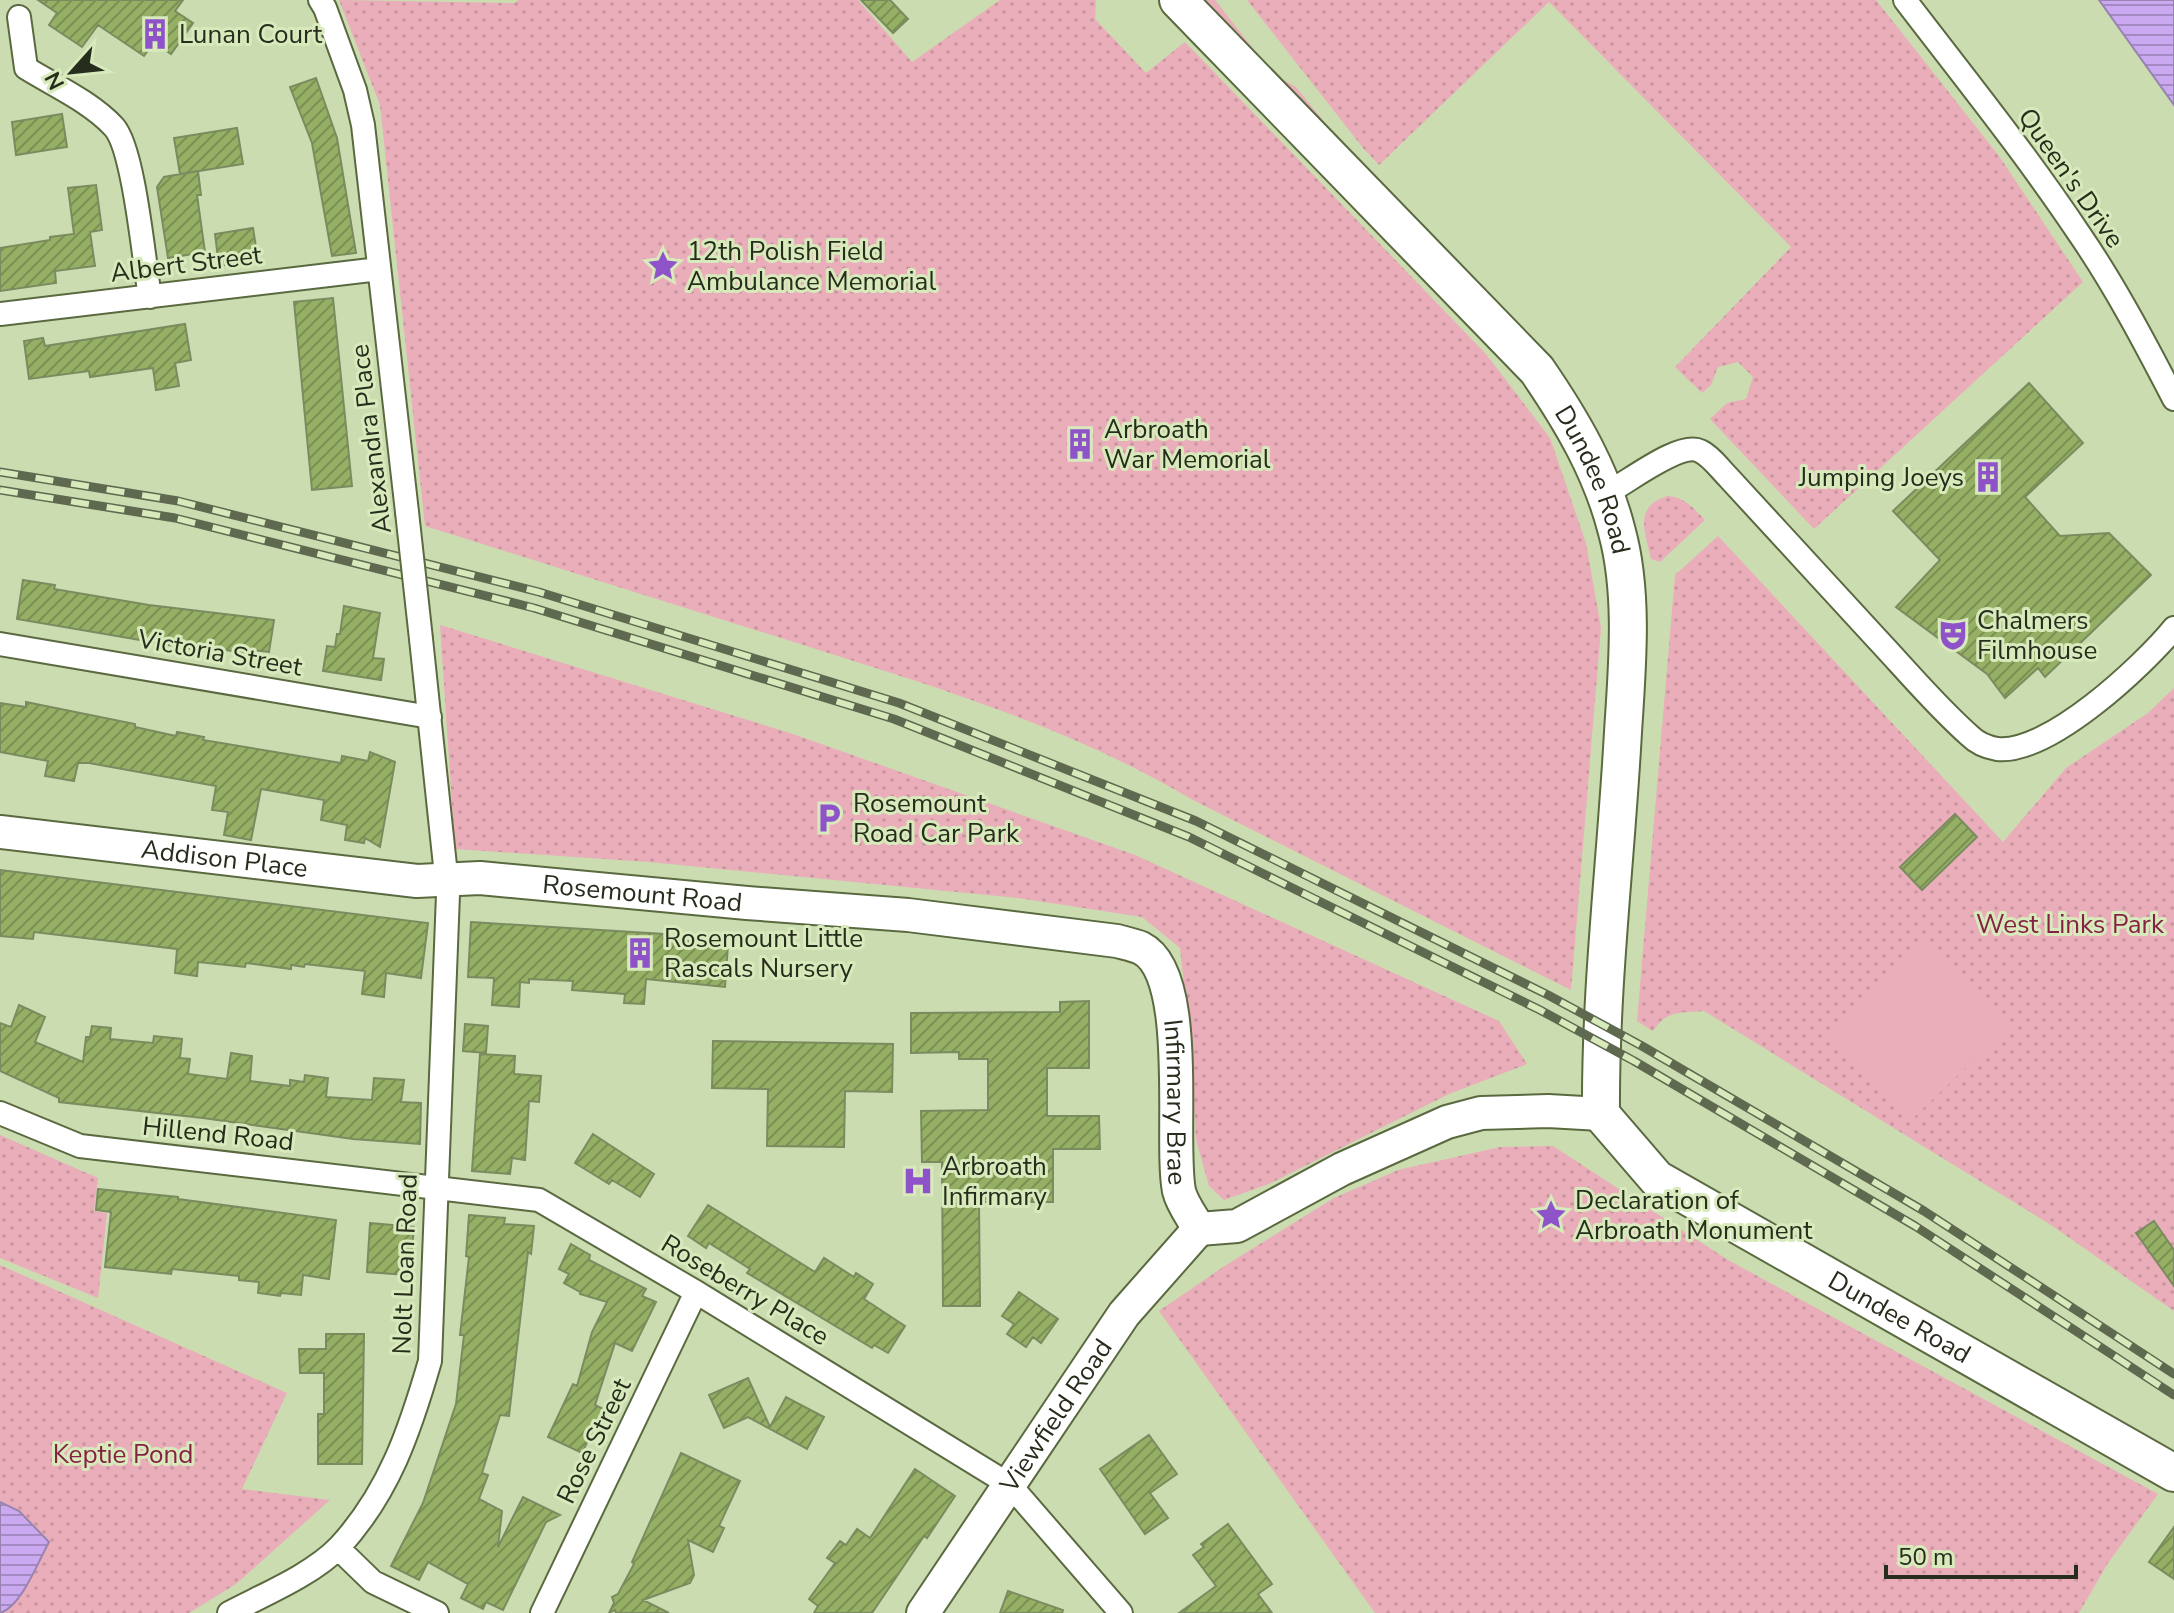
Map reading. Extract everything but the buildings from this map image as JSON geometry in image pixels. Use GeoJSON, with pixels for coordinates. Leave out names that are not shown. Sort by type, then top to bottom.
{"type":"FeatureCollection","features":[{"type":"Feature","properties":{"kind":"main road","name":"Dundee Road"},"geometry":{"type":"LineString","coordinates":[[1178,0],[1537,370],[1589,454],[1605,494],[1618,534],[1628,651],[1603,1005],[1601,1114],[1657,1179],[2174,1473]]}},
{"type":"Feature","properties":{"kind":"main road","name":"Addison Place"},"geometry":{"type":"LineString","coordinates":[[0,832],[417,881],[448,879]]}},
{"type":"Feature","properties":{"kind":"main road","name":"Rosemount Road"},"geometry":{"type":"LineString","coordinates":[[448,879],[480,878],[908,915],[1117,941],[1143,949],[1161,971]]}},
{"type":"Feature","properties":{"kind":"main road","name":"Infirmary Brae"},"geometry":{"type":"LineString","coordinates":[[1161,971],[1170,1003],[1176,1051],[1180,1193],[1199,1229]]}},
{"type":"Feature","properties":{"kind":"main road"},"geometry":{"type":"LineString","coordinates":[[1199,1229],[1237,1226],[1342,1169],[1447,1122],[1481,1113],[1548,1111],[1601,1114]]}},
{"type":"Feature","properties":{"kind":"main road","name":"Viewfield Road"},"geometry":{"type":"LineString","coordinates":[[923,1613],[1124,1314],[1199,1229]]}},
{"type":"Feature","properties":{"kind":"street","name":"Alexandra Place"},"geometry":{"type":"LineString","coordinates":[[320,0],[355,90],[363,125],[448,879]]}},
{"type":"Feature","properties":{"kind":"street","name":"Queen's Drive"},"geometry":{"type":"LineString","coordinates":[[1905,0],[2082,237],[2174,399]]}},
{"type":"Feature","properties":{"kind":"street"},"geometry":{"type":"LineString","coordinates":[[19,17],[26,68],[100,114],[117,130],[129,160],[150,297]]}},
{"type":"Feature","properties":{"kind":"street","name":"Albert Street"},"geometry":{"type":"LineString","coordinates":[[0,314],[379,269]]}},
{"type":"Feature","properties":{"kind":"street"},"geometry":{"type":"LineString","coordinates":[[1605,494],[1664,458],[1691,448],[1703,452],[1916,682],[1983,746],[1999,749],[2023,745],[2075,717],[2123,682],[2174,628]]}},
{"type":"Feature","properties":{"kind":"street","name":"Victoria Street"},"geometry":{"type":"LineString","coordinates":[[0,644],[430,717]]}},
{"type":"Feature","properties":{"kind":"street","name":"Nolt Loan Road"},"geometry":{"type":"LineString","coordinates":[[229,1613],[301,1575],[338,1548],[385,1485],[411,1427],[430,1361],[448,879]]}},
{"type":"Feature","properties":{"kind":"street","name":"Hillend Road"},"geometry":{"type":"LineString","coordinates":[[0,1113],[80,1146],[436,1186]]}},
{"type":"Feature","properties":{"kind":"street","name":"Roseberry Place"},"geometry":{"type":"LineString","coordinates":[[436,1186],[539,1200],[696,1292],[1010,1485],[1121,1613]]}},
{"type":"Feature","properties":{"kind":"street","name":"Rose Street"},"geometry":{"type":"LineString","coordinates":[[542,1613],[696,1292]]}},
{"type":"Feature","properties":{"kind":"street"},"geometry":{"type":"LineString","coordinates":[[338,1548],[373,1582],[437,1613]]}},
{"type":"Feature","properties":{"kind":"green space"},"geometry":{"type":"Polygon","coordinates":[[[339,0],[515,3],[518,0],[858,0],[912,62],[1000,0],[1096,0],[1095,19],[1146,73],[1185,42],[1486,354],[1550,438],[1586,543],[1601,628],[1571,990],[1146,774],[1050,730],[901,676],[425,526],[380,105],[339,0]]]}},
{"type":"Feature","properties":{"kind":"green space"},"geometry":{"type":"Polygon","coordinates":[[[1200,0],[1215,0],[1273,74],[1296,87],[1338,139],[1259,66],[1200,0]]]}},
{"type":"Feature","properties":{"kind":"green space"},"geometry":{"type":"Polygon","coordinates":[[[1247,0],[1876,0],[1999,156],[2083,282],[1814,529],[1710,419],[1727,403],[1746,399],[1753,377],[1738,362],[1718,367],[1711,385],[1702,393],[1675,367],[1791,247],[1549,2],[1379,165],[1247,0]]]}},
{"type":"Feature","properties":{"kind":"green space"},"geometry":{"type":"Polygon","coordinates":[[[1668,496],[1684,501],[1705,520],[1660,562],[1651,559],[1644,521],[1650,506],[1668,496]]]}},
{"type":"Feature","properties":{"kind":"green space","name":"West Links Park"},"geometry":{"type":"Polygon","coordinates":[[[1718,536],[2003,842],[2066,768],[2148,713],[2174,688],[2174,1311],[2051,1225],[1704,1011],[1669,1016],[1653,1031],[1637,1021],[1675,575],[1718,536]]]}},
{"type":"Feature","properties":{"kind":"green space"},"geometry":{"type":"Polygon","coordinates":[[[440,625],[793,734],[1135,855],[1499,1021],[1527,1064],[1449,1094],[1269,1184],[1224,1200],[1209,1186],[1196,1140],[1180,948],[1142,917],[1018,898],[649,862],[455,849],[440,625]]]}},
{"type":"Feature","properties":{"kind":"green space"},"geometry":{"type":"Polygon","coordinates":[[[1925,942],[2008,1028],[1912,1119],[1830,1032],[1925,942]]]}},
{"type":"Feature","properties":{"kind":"green space"},"geometry":{"type":"Polygon","coordinates":[[[0,1135],[98,1178],[94,1211],[107,1213],[98,1298],[0,1258],[0,1135]]]}},
{"type":"Feature","properties":{"kind":"green space"},"geometry":{"type":"Polygon","coordinates":[[[1553,1146],[1728,1260],[2158,1494],[2108,1563],[2079,1613],[1375,1613],[1159,1311],[1334,1198],[1398,1170],[1500,1147],[1553,1146]]]}},
{"type":"Feature","properties":{"kind":"green space","name":"Keptie Pond"},"geometry":{"type":"Polygon","coordinates":[[[0,1265],[287,1393],[242,1489],[330,1500],[236,1584],[189,1613],[0,1613],[0,1265]]]}},
{"type":"Feature","properties":{"kind":"shaded area"},"geometry":{"type":"Polygon","coordinates":[[[2099,0],[2174,0],[2174,105],[2099,0]]]}},
{"type":"Feature","properties":{"kind":"shaded area","name":"Keptie Pond"},"geometry":{"type":"Polygon","coordinates":[[[0,1502],[19,1511],[49,1542],[22,1593],[8,1609],[0,1613],[0,1502]]]}},
{"type":"Feature","properties":{"kind":"railway"},"geometry":{"type":"LineString","coordinates":[[0,472],[178,501],[539,592],[899,703],[1196,821],[1548,995],[1642,1046],[1924,1211],[2174,1374]]}},
{"type":"Feature","properties":{"kind":"railway"},"geometry":{"type":"LineString","coordinates":[[0,490],[175,518],[534,608],[894,719],[1189,837],[1540,1010],[1634,1061],[1915,1226],[2174,1395]]}},
{"type":"Feature","properties":{"kind":"place","name":"Lunan Court"},"geometry":{"type":"Point","coordinates":[155,34]}},
{"type":"Feature","properties":{"kind":"place","name":"12th Polish Field Ambulance Memorial"},"geometry":{"type":"Point","coordinates":[663,266]}},
{"type":"Feature","properties":{"kind":"place","name":"Arbroath War Memorial"},"geometry":{"type":"Point","coordinates":[1080,444]}},
{"type":"Feature","properties":{"kind":"place","name":"Jumping Joeys"},"geometry":{"type":"Point","coordinates":[1988,477]}},
{"type":"Feature","properties":{"kind":"place","name":"Chalmers Filmhouse"},"geometry":{"type":"Point","coordinates":[1953,635]}},
{"type":"Feature","properties":{"kind":"place","name":"Rosemount Road Car Park"},"geometry":{"type":"Point","coordinates":[829,818]}},
{"type":"Feature","properties":{"kind":"place","name":"Rosemount Little Rascals Nursery"},"geometry":{"type":"Point","coordinates":[640,953]}},
{"type":"Feature","properties":{"kind":"place","name":"Arbroath Infirmary"},"geometry":{"type":"Point","coordinates":[918,1181]}},
{"type":"Feature","properties":{"kind":"place","name":"Declaration of Arbroath Monument"},"geometry":{"type":"Point","coordinates":[1551,1215]}}]}
